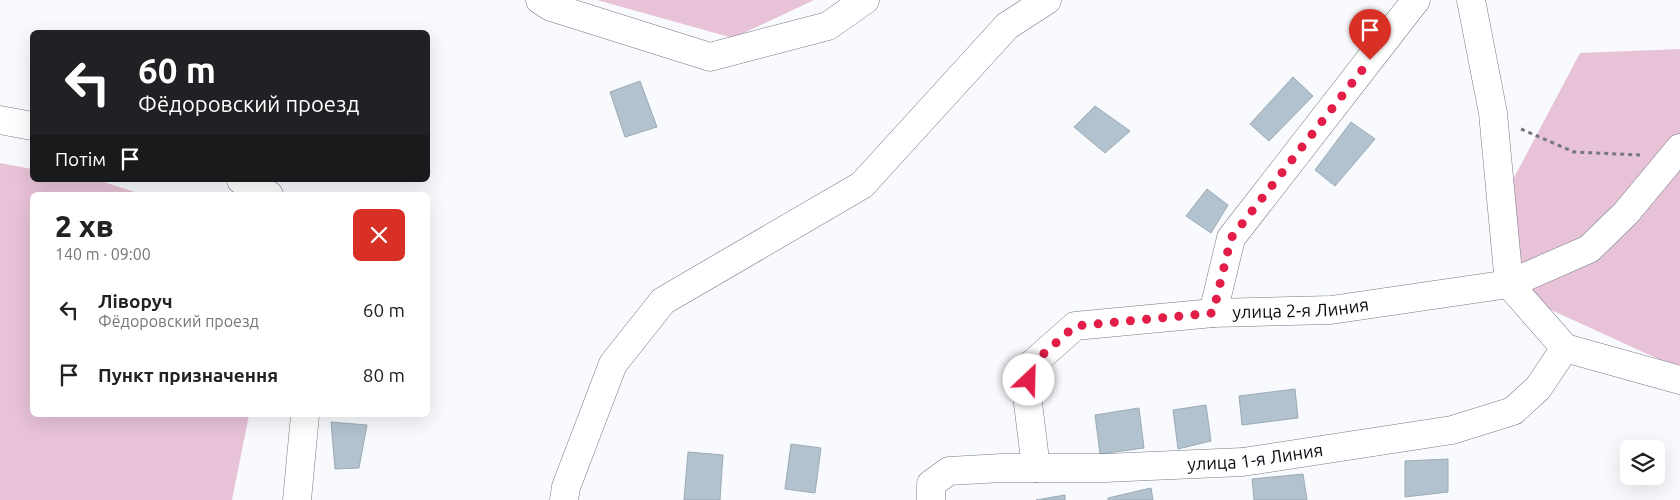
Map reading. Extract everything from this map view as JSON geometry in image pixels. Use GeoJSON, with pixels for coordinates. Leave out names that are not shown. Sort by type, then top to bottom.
{"type":"FeatureCollection","features":[{"type":"Feature","properties":{"kind":"street"},"geometry":{"type":"LineString","coordinates":[[540,0],[551,7],[710,57],[828,26],[865,0]]}},
{"type":"Feature","properties":{"kind":"street"},"geometry":{"type":"LineString","coordinates":[[564,500],[566,487],[613,364],[663,301],[862,185],[1007,26],[1047,0]]}},
{"type":"Feature","properties":{"kind":"street"},"geometry":{"type":"LineString","coordinates":[[1213,313],[1231,238],[1416,0]]}},
{"type":"Feature","properties":{"kind":"street"},"geometry":{"type":"LineString","coordinates":[[1471,0],[1492,113],[1509,284],[1565,348],[1680,380]]}},
{"type":"Feature","properties":{"kind":"street"},"geometry":{"type":"LineString","coordinates":[[0,120],[30,126]]}},
{"type":"Feature","properties":{"kind":"street","name":"улица 2-я Линия"},"geometry":{"type":"LineString","coordinates":[[1036,468],[1026,395],[1031,365],[1075,326],[1213,313],[1331,310],[1509,284],[1590,249],[1626,213],[1678,154]]}},
{"type":"Feature","properties":{"kind":"street"},"geometry":{"type":"LineString","coordinates":[[245,182],[263,192]]}},
{"type":"Feature","properties":{"kind":"street","name":"улица 1-я Линия"},"geometry":{"type":"LineString","coordinates":[[931,500],[931,484],[949,471],[1002,468],[1104,468],[1242,462],[1452,430],[1514,411],[1538,388],[1565,348]]}},
{"type":"Feature","properties":{"kind":"street"},"geometry":{"type":"LineString","coordinates":[[297,500],[305,417]]}},
{"type":"Feature","properties":{"kind":"path"},"geometry":{"type":"LineString","coordinates":[[1492,113],[1532,134],[1574,152],[1678,154]]}},
{"type":"Feature","properties":{"kind":"shaded area"},"geometry":{"type":"Polygon","coordinates":[[[597,0],[814,0],[733,38],[597,0]]]}},
{"type":"Feature","properties":{"kind":"shaded area"},"geometry":{"type":"Polygon","coordinates":[[[1680,49],[1680,369],[1536,303],[1499,206],[1580,53],[1680,49]]]}},
{"type":"Feature","properties":{"kind":"shaded area"},"geometry":{"type":"Polygon","coordinates":[[[0,163],[30,169],[30,182],[104,182],[135,192],[30,192],[30,417],[249,417],[232,500],[0,500],[0,163]]]}},
{"type":"Feature","properties":{"kind":"building"},"geometry":{"type":"Polygon","coordinates":[[[1293,77],[1313,96],[1269,141],[1250,124],[1293,77]]]}},
{"type":"Feature","properties":{"kind":"building"},"geometry":{"type":"Polygon","coordinates":[[[640,81],[657,127],[625,137],[610,92],[640,81]]]}},
{"type":"Feature","properties":{"kind":"building"},"geometry":{"type":"Polygon","coordinates":[[[1095,106],[1130,131],[1105,153],[1074,127],[1095,106]]]}},
{"type":"Feature","properties":{"kind":"building"},"geometry":{"type":"Polygon","coordinates":[[[1351,122],[1375,139],[1335,186],[1315,170],[1351,122]]]}},
{"type":"Feature","properties":{"kind":"building"},"geometry":{"type":"Polygon","coordinates":[[[1207,189],[1228,205],[1211,233],[1186,216],[1207,189]]]}},
{"type":"Feature","properties":{"kind":"building"},"geometry":{"type":"Polygon","coordinates":[[[1295,389],[1298,418],[1242,425],[1239,396],[1295,389]]]}},
{"type":"Feature","properties":{"kind":"building"},"geometry":{"type":"Polygon","coordinates":[[[1206,405],[1211,441],[1178,449],[1173,410],[1206,405]]]}},
{"type":"Feature","properties":{"kind":"building"},"geometry":{"type":"Polygon","coordinates":[[[1139,408],[1144,448],[1100,454],[1095,415],[1139,408]]]}},
{"type":"Feature","properties":{"kind":"building"},"geometry":{"type":"Polygon","coordinates":[[[331,422],[367,425],[359,468],[335,469],[331,422]]]}},
{"type":"Feature","properties":{"kind":"building"},"geometry":{"type":"Polygon","coordinates":[[[791,444],[821,448],[815,493],[785,489],[791,444]]]}},
{"type":"Feature","properties":{"kind":"building"},"geometry":{"type":"Polygon","coordinates":[[[688,452],[723,455],[720,500],[684,500],[688,452]]]}},
{"type":"Feature","properties":{"kind":"building"},"geometry":{"type":"Polygon","coordinates":[[[1448,459],[1448,492],[1405,497],[1405,461],[1448,459]]]}},
{"type":"Feature","properties":{"kind":"building"},"geometry":{"type":"Polygon","coordinates":[[[1303,474],[1307,500],[1254,500],[1252,479],[1303,474]]]}},
{"type":"Feature","properties":{"kind":"building"},"geometry":{"type":"Polygon","coordinates":[[[1151,488],[1153,500],[1108,500],[1108,498],[1151,488]]]}},
{"type":"Feature","properties":{"kind":"building"},"geometry":{"type":"Polygon","coordinates":[[[1065,495],[1065,500],[1036,500],[1065,495]]]}},
{"type":"Feature","properties":{"kind":"route"},"geometry":{"type":"LineString","coordinates":[[1029,380],[1031,365],[1075,326],[1213,313],[1231,238],[1370,60]]}}]}
